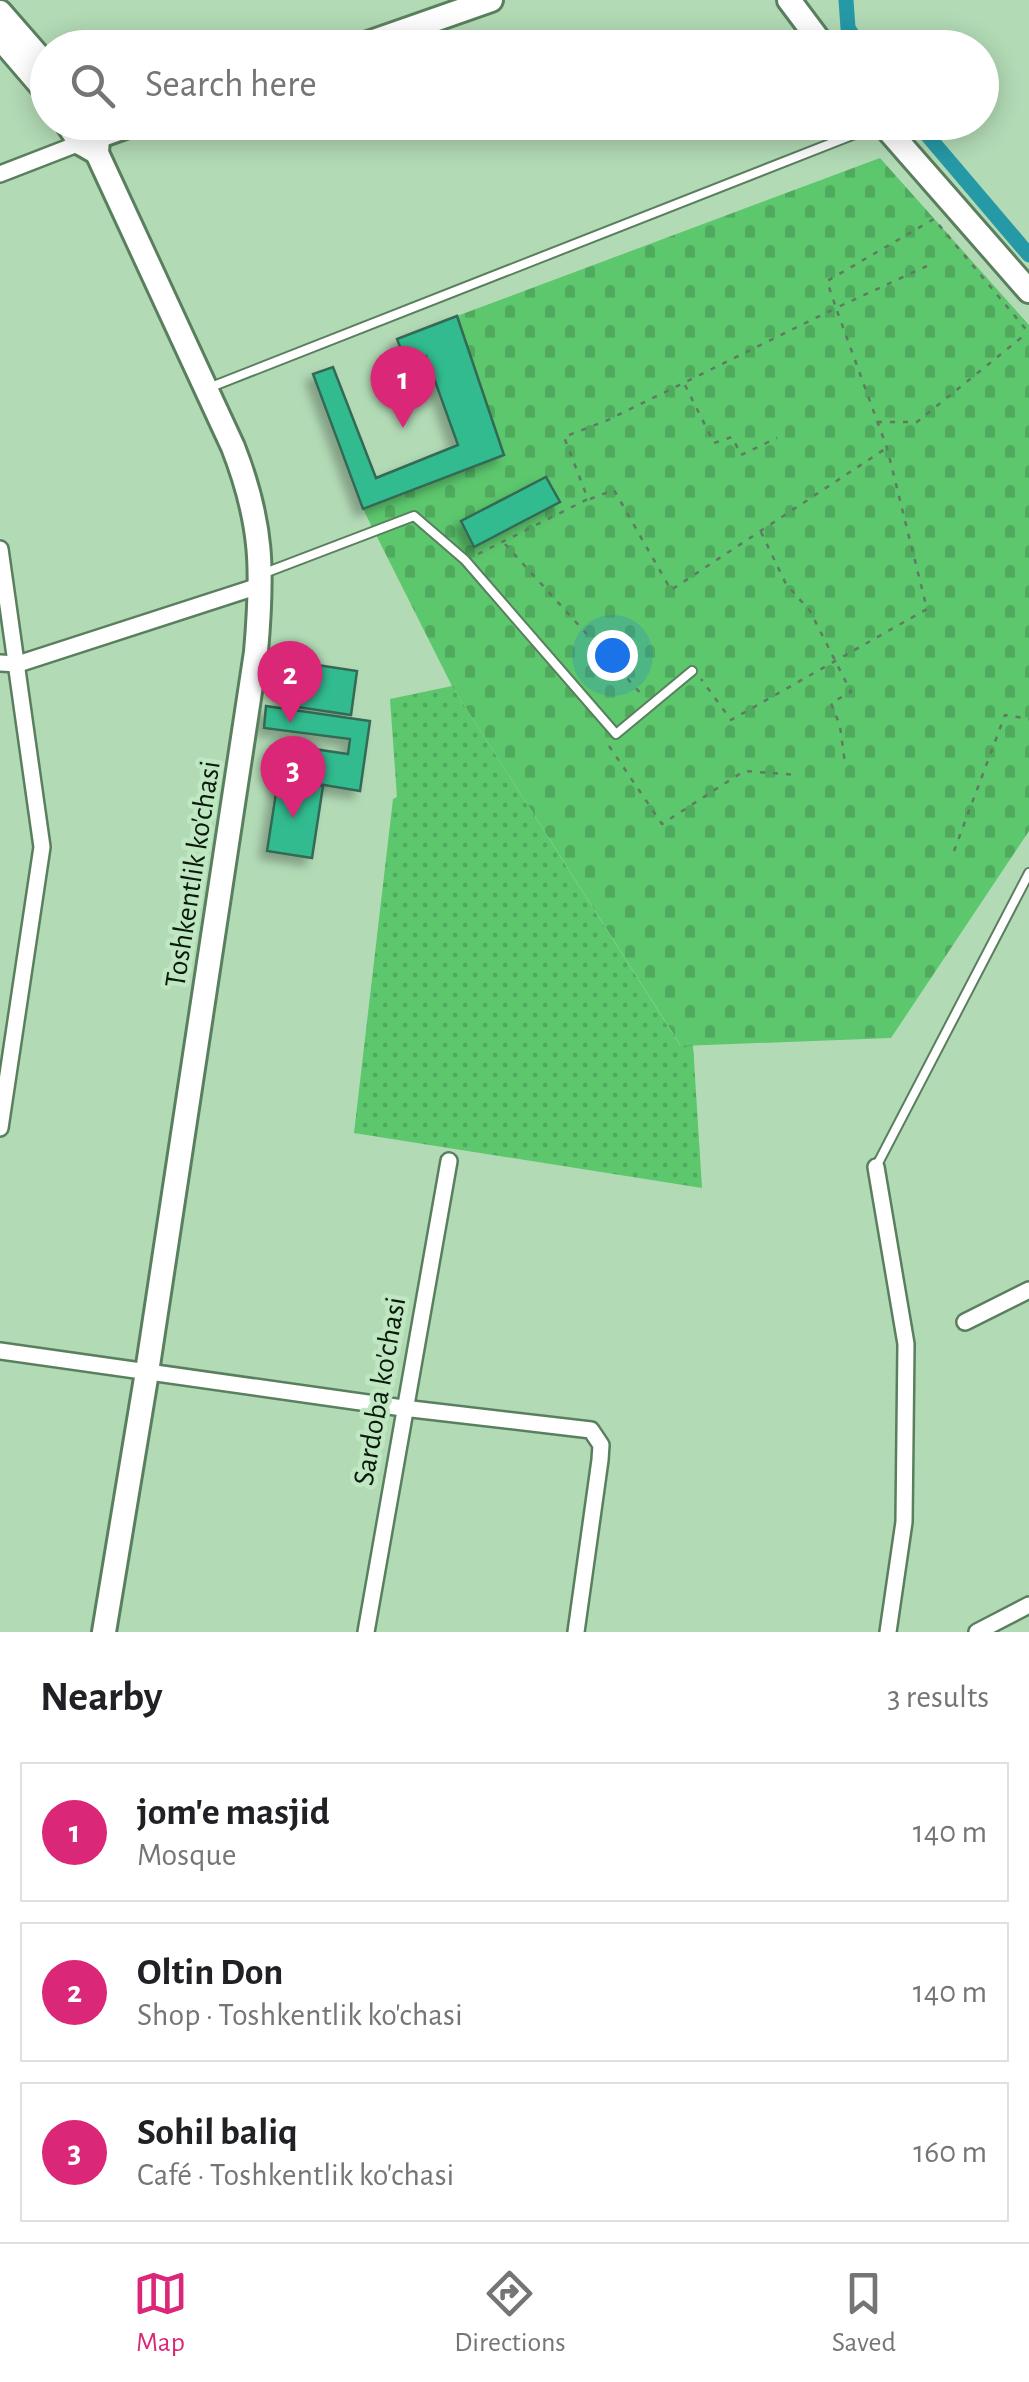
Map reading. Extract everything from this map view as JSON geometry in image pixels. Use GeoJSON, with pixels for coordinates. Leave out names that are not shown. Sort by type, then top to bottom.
{"type":"FeatureCollection","features":[{"type":"Feature","properties":{"kind":"main road"},"geometry":{"type":"LineString","coordinates":[[405,30],[491,0]]}},
{"type":"Feature","properties":{"kind":"main road"},"geometry":{"type":"LineString","coordinates":[[789,0],[812,30]]}},
{"type":"Feature","properties":{"kind":"main road"},"geometry":{"type":"LineString","coordinates":[[0,12],[30,46]]}},
{"type":"Feature","properties":{"kind":"main road"},"geometry":{"type":"LineString","coordinates":[[0,38],[30,73]]}},
{"type":"Feature","properties":{"kind":"main road","name":"Toshkentlik ko'chasi"},"geometry":{"type":"LineString","coordinates":[[91,140],[208,389],[251,494],[262,579],[256,652],[104,1632]]}},
{"type":"Feature","properties":{"kind":"main road"},"geometry":{"type":"LineString","coordinates":[[896,140],[1029,291]]}},
{"type":"Feature","properties":{"kind":"street"},"geometry":{"type":"LineString","coordinates":[[0,174],[88,140]]}},
{"type":"Feature","properties":{"kind":"street"},"geometry":{"type":"LineString","coordinates":[[0,549],[42,847],[0,1128]]}},
{"type":"Feature","properties":{"kind":"street"},"geometry":{"type":"LineString","coordinates":[[0,663],[18,664],[262,579]]}},
{"type":"Feature","properties":{"kind":"street","name":"Sardoba ko'chasi"},"geometry":{"type":"LineString","coordinates":[[366,1632],[449,1160]]}},
{"type":"Feature","properties":{"kind":"street"},"geometry":{"type":"LineString","coordinates":[[876,1167],[906,1344],[904,1522],[888,1632]]}},
{"type":"Feature","properties":{"kind":"street"},"geometry":{"type":"LineString","coordinates":[[964,1322],[1029,1290]]}},
{"type":"Feature","properties":{"kind":"street"},"geometry":{"type":"LineString","coordinates":[[0,1352],[591,1430],[601,1445],[600,1460],[576,1632]]}},
{"type":"Feature","properties":{"kind":"street"},"geometry":{"type":"LineString","coordinates":[[977,1632],[1029,1605]]}},
{"type":"Feature","properties":{"kind":"lane"},"geometry":{"type":"LineString","coordinates":[[208,389],[838,140]]}},
{"type":"Feature","properties":{"kind":"lane"},"geometry":{"type":"LineString","coordinates":[[262,579],[414,516],[465,560],[616,734],[692,671]]}},
{"type":"Feature","properties":{"kind":"lane"},"geometry":{"type":"LineString","coordinates":[[876,1167],[1029,873]]}},
{"type":"Feature","properties":{"kind":"path"},"geometry":{"type":"LineString","coordinates":[[692,671],[731,720],[927,609],[887,448],[877,422],[836,308],[827,281],[934,219],[1029,332],[918,422],[877,422]]}},
{"type":"Feature","properties":{"kind":"path"},"geometry":{"type":"LineString","coordinates":[[588,499],[564,437],[927,266]]}},
{"type":"Feature","properties":{"kind":"path"},"geometry":{"type":"LineString","coordinates":[[684,382],[714,443],[732,438],[741,455],[778,438]]}},
{"type":"Feature","properties":{"kind":"path"},"geometry":{"type":"LineString","coordinates":[[465,560],[614,490],[671,590],[887,448]]}},
{"type":"Feature","properties":{"kind":"path"},"geometry":{"type":"LineString","coordinates":[[760,531],[786,584],[810,611],[851,692],[831,703],[840,726],[845,764]]}},
{"type":"Feature","properties":{"kind":"path"},"geometry":{"type":"LineString","coordinates":[[502,542],[652,706]]}},
{"type":"Feature","properties":{"kind":"path"},"geometry":{"type":"LineString","coordinates":[[954,851],[1004,715],[1029,718]]}},
{"type":"Feature","properties":{"kind":"path"},"geometry":{"type":"LineString","coordinates":[[616,734],[608,747],[662,824],[744,772],[799,775]]}},
{"type":"Feature","properties":{"kind":"green space"},"geometry":{"type":"Polygon","coordinates":[[[880,158],[1029,325],[1029,831],[891,1038],[681,1046],[452,686],[363,509],[504,455],[457,316],[880,158]]]}},
{"type":"Feature","properties":{"kind":"green space"},"geometry":{"type":"Polygon","coordinates":[[[452,686],[680,1045],[693,1045],[702,1188],[354,1133],[393,799],[397,797],[390,699],[452,686]]]}},
{"type":"Feature","properties":{"kind":"building"},"geometry":{"type":"Polygon","coordinates":[[[457,316],[504,455],[363,509],[313,374],[333,367],[376,478],[458,445],[426,356],[406,363],[397,339],[457,316]]]}},
{"type":"Feature","properties":{"kind":"building"},"geometry":{"type":"Polygon","coordinates":[[[546,477],[560,502],[474,547],[461,521],[546,477]]]}},
{"type":"Feature","properties":{"kind":"building"},"geometry":{"type":"Polygon","coordinates":[[[291,661],[357,671],[351,715],[284,705],[291,661]]]}},
{"type":"Feature","properties":{"kind":"building"},"geometry":{"type":"Polygon","coordinates":[[[266,706],[370,721],[360,791],[282,778],[287,745],[348,754],[350,739],[264,728],[266,706]]]}},
{"type":"Feature","properties":{"kind":"building"},"geometry":{"type":"Polygon","coordinates":[[[278,780],[323,786],[312,858],[267,851],[278,780]]]}},
{"type":"Feature","properties":{"kind":"waterway"},"geometry":{"type":"LineString","coordinates":[[846,0],[849,30]]}},
{"type":"Feature","properties":{"kind":"waterway"},"geometry":{"type":"LineString","coordinates":[[931,140],[1029,255]]}},
{"type":"Feature","properties":{"kind":"place","name":"jom'e masjid"},"geometry":{"type":"Point","coordinates":[403,428]}},
{"type":"Feature","properties":{"kind":"place","name":"Oltin Don"},"geometry":{"type":"Point","coordinates":[290,723]}},
{"type":"Feature","properties":{"kind":"place","name":"Sohil baliq"},"geometry":{"type":"Point","coordinates":[293,818]}}]}
